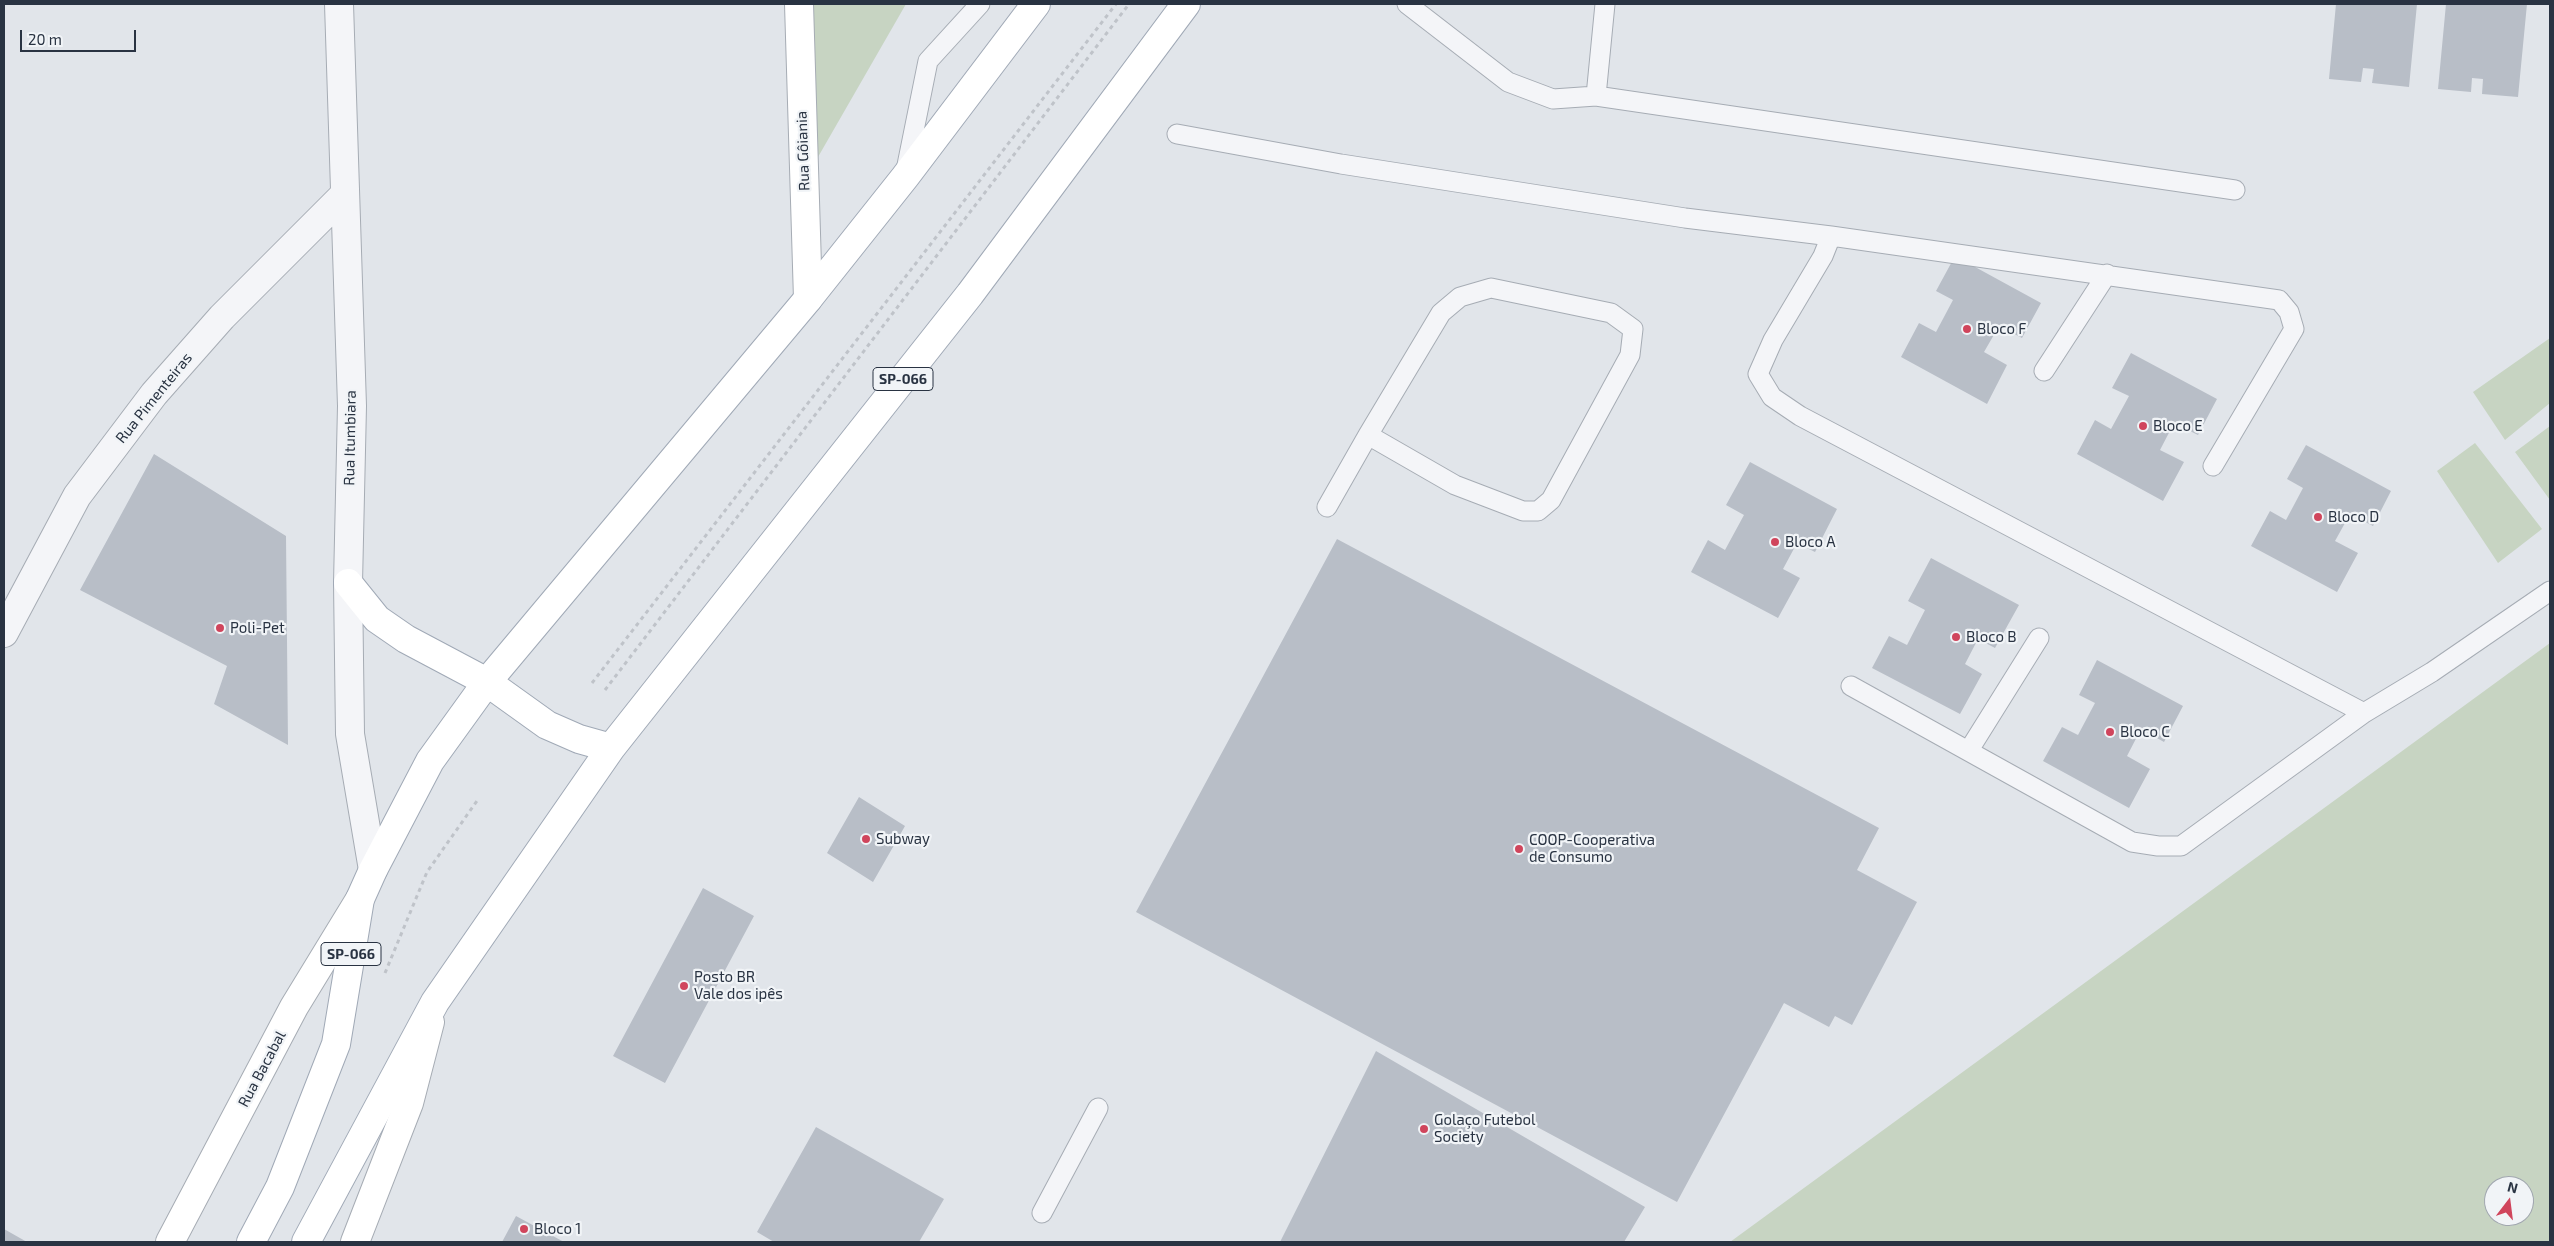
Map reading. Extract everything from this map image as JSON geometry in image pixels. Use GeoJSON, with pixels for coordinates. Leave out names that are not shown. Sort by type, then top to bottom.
{"type":"FeatureCollection","features":[{"type":"Feature","properties":{"kind":"main road","name":"Rua Gôiania"},"geometry":{"type":"LineString","coordinates":[[798,4],[808,299]]}},
{"type":"Feature","properties":{"kind":"main road","name":"SP-066"},"geometry":{"type":"LineString","coordinates":[[251,1242],[280,1187],[336,1044],[360,899],[373,870],[430,761],[487,682],[808,299],[905,177],[1036,4]]}},
{"type":"Feature","properties":{"kind":"main road","name":"SP-066"},"geometry":{"type":"LineString","coordinates":[[306,1242],[434,1002],[611,748],[970,294],[1186,4]]}},
{"type":"Feature","properties":{"kind":"main road"},"geometry":{"type":"LineString","coordinates":[[348,584],[377,619],[406,639],[487,682],[547,725],[579,739],[611,748]]}},
{"type":"Feature","properties":{"kind":"main road","name":"Rua Bacabal"},"geometry":{"type":"LineString","coordinates":[[170,1242],[294,1007],[360,899]]}},
{"type":"Feature","properties":{"kind":"main road"},"geometry":{"type":"LineString","coordinates":[[355,1242],[409,1103],[434,1002]]}},
{"type":"Feature","properties":{"kind":"street","name":"Rua Itumbiara"},"geometry":{"type":"LineString","coordinates":[[339,4],[352,406],[348,584],[350,734],[373,870]]}},
{"type":"Feature","properties":{"kind":"street","name":"Rua Pimenteiras"},"geometry":{"type":"LineString","coordinates":[[4,632],[77,496],[154,394],[222,317],[345,194]]}},
{"type":"Feature","properties":{"kind":"lane"},"geometry":{"type":"LineString","coordinates":[[905,177],[928,62],[980,4]]}},
{"type":"Feature","properties":{"kind":"lane"},"geometry":{"type":"LineString","coordinates":[[1407,4],[1508,82],[1553,99],[1596,96],[2235,190]]}},
{"type":"Feature","properties":{"kind":"lane"},"geometry":{"type":"LineString","coordinates":[[1596,96],[1605,4]]}},
{"type":"Feature","properties":{"kind":"lane"},"geometry":{"type":"LineString","coordinates":[[1177,134],[1341,164],[1675,216],[2107,274],[2279,300],[2289,312],[2294,329],[2212,466]]}},
{"type":"Feature","properties":{"kind":"lane"},"geometry":{"type":"LineString","coordinates":[[1831,236],[1823,256],[1773,340],[1758,374],[1772,397],[1800,416],[2364,713]]}},
{"type":"Feature","properties":{"kind":"lane"},"geometry":{"type":"LineString","coordinates":[[2044,371],[2107,274]]}},
{"type":"Feature","properties":{"kind":"lane"},"geometry":{"type":"LineString","coordinates":[[1327,507],[1368,435],[1441,313],[1460,297],[1491,288],[1611,313],[1633,329],[1630,355],[1551,500],[1538,511],[1523,511],[1455,485],[1368,435]]}},
{"type":"Feature","properties":{"kind":"lane"},"geometry":{"type":"LineString","coordinates":[[1851,686],[2132,842],[2158,846],[2181,846],[2364,713],[2432,672],[2550,591]]}},
{"type":"Feature","properties":{"kind":"lane"},"geometry":{"type":"LineString","coordinates":[[1969,750],[2039,638]]}},
{"type":"Feature","properties":{"kind":"lane"},"geometry":{"type":"LineString","coordinates":[[1042,1213],[1098,1108]]}},
{"type":"Feature","properties":{"kind":"path"},"geometry":{"type":"LineString","coordinates":[[592,683],[1116,4]]}},
{"type":"Feature","properties":{"kind":"path"},"geometry":{"type":"LineString","coordinates":[[605,690],[1129,4]]}},
{"type":"Feature","properties":{"kind":"green space"},"geometry":{"type":"Polygon","coordinates":[[[811,4],[906,4],[818,157],[811,4]]]}},
{"type":"Feature","properties":{"kind":"green space"},"geometry":{"type":"Polygon","coordinates":[[[2550,338],[2550,403],[2505,440],[2473,392],[2550,338]]]}},
{"type":"Feature","properties":{"kind":"green space"},"geometry":{"type":"Polygon","coordinates":[[[2550,426],[2550,500],[2515,452],[2550,426]]]}},
{"type":"Feature","properties":{"kind":"green space"},"geometry":{"type":"Polygon","coordinates":[[[2475,443],[2542,529],[2498,563],[2437,471],[2475,443]]]}},
{"type":"Feature","properties":{"kind":"green space"},"geometry":{"type":"Polygon","coordinates":[[[2550,643],[2550,1242],[1730,1242],[2550,643]]]}},
{"type":"Feature","properties":{"kind":"building"},"geometry":{"type":"Polygon","coordinates":[[[2336,4],[2417,4],[2409,87],[2372,83],[2374,69],[2363,68],[2361,82],[2329,79],[2336,4]]]}},
{"type":"Feature","properties":{"kind":"building"},"geometry":{"type":"Polygon","coordinates":[[[2446,4],[2527,4],[2518,97],[2482,94],[2483,79],[2472,78],[2471,92],[2438,89],[2446,4]]]}},
{"type":"Feature","properties":{"kind":"building","name":"Bloco F"},"geometry":{"type":"Polygon","coordinates":[[[1955,256],[2041,303],[2022,338],[1999,326],[1984,352],[2007,365],[1987,404],[1901,357],[1919,323],[1936,332],[1953,300],[1936,291],[1955,256]]]}},
{"type":"Feature","properties":{"kind":"building","name":"Bloco E"},"geometry":{"type":"Polygon","coordinates":[[[2131,353],[2217,399],[2198,435],[2174,423],[2160,450],[2184,462],[2163,501],[2077,454],[2095,420],[2111,429],[2129,396],[2112,388],[2131,353]]]}},
{"type":"Feature","properties":{"kind":"building","name":"Bloco D"},"geometry":{"type":"Polygon","coordinates":[[[2306,445],[2391,491],[2373,526],[2350,514],[2335,541],[2358,553],[2337,592],[2251,546],[2270,511],[2286,520],[2303,488],[2287,479],[2306,445]]]}},
{"type":"Feature","properties":{"kind":"building","name":"Poli-Pet"},"geometry":{"type":"Polygon","coordinates":[[[154,454],[286,536],[288,745],[214,704],[227,666],[80,590],[154,454]]]}},
{"type":"Feature","properties":{"kind":"building","name":"Bloco A"},"geometry":{"type":"Polygon","coordinates":[[[1750,462],[1837,509],[1815,552],[1797,543],[1783,569],[1800,578],[1778,618],[1691,572],[1708,540],[1725,550],[1744,515],[1726,505],[1750,462]]]}},
{"type":"Feature","properties":{"kind":"building","name":"COOP-Cooperativa de Consumo"},"geometry":{"type":"Polygon","coordinates":[[[1337,539],[1879,828],[1857,870],[1917,902],[1852,1025],[1835,1016],[1829,1027],[1784,1003],[1677,1202],[1136,912],[1337,539]]]}},
{"type":"Feature","properties":{"kind":"building","name":"Bloco B"},"geometry":{"type":"Polygon","coordinates":[[[1931,558],[2019,605],[1995,648],[1978,639],[1965,664],[1982,674],[1960,714],[1872,668],[1889,636],[1907,645],[1925,610],[1908,601],[1931,558]]]}},
{"type":"Feature","properties":{"kind":"building","name":"Bloco C"},"geometry":{"type":"Polygon","coordinates":[[[2097,660],[2183,706],[2164,742],[2141,729],[2127,756],[2150,769],[2129,808],[2043,761],[2062,727],[2078,735],[2095,703],[2079,695],[2097,660]]]}},
{"type":"Feature","properties":{"kind":"building","name":"Subway"},"geometry":{"type":"Polygon","coordinates":[[[859,797],[905,826],[873,882],[827,853],[859,797]]]}},
{"type":"Feature","properties":{"kind":"building","name":"Posto BR Vale dos ipês"},"geometry":{"type":"Polygon","coordinates":[[[703,888],[754,916],[665,1083],[613,1056],[703,888]]]}},
{"type":"Feature","properties":{"kind":"building","name":"Golaço Futebol Society"},"geometry":{"type":"Polygon","coordinates":[[[1376,1051],[1645,1207],[1624,1242],[1280,1242],[1376,1051]]]}},
{"type":"Feature","properties":{"kind":"building"},"geometry":{"type":"Polygon","coordinates":[[[816,1127],[944,1199],[919,1242],[774,1242],[757,1232],[816,1127]]]}},
{"type":"Feature","properties":{"kind":"building","name":"Bloco 1"},"geometry":{"type":"Polygon","coordinates":[[[516,1216],[564,1242],[502,1242],[516,1216]]]}},
{"type":"Feature","properties":{"kind":"building"},"geometry":{"type":"Polygon","coordinates":[[[4,1229],[27,1242],[4,1242],[4,1229]]]}},
{"type":"Feature","properties":{"kind":"place","name":"Bloco F"},"geometry":{"type":"Point","coordinates":[1967,329]}},
{"type":"Feature","properties":{"kind":"place","name":"Bloco E"},"geometry":{"type":"Point","coordinates":[2143,426]}},
{"type":"Feature","properties":{"kind":"place","name":"Bloco D"},"geometry":{"type":"Point","coordinates":[2318,517]}},
{"type":"Feature","properties":{"kind":"place","name":"Bloco A"},"geometry":{"type":"Point","coordinates":[1775,542]}},
{"type":"Feature","properties":{"kind":"place","name":"Poli-Pet"},"geometry":{"type":"Point","coordinates":[220,628]}},
{"type":"Feature","properties":{"kind":"place","name":"Bloco B"},"geometry":{"type":"Point","coordinates":[1956,637]}},
{"type":"Feature","properties":{"kind":"place","name":"Bloco C"},"geometry":{"type":"Point","coordinates":[2110,732]}},
{"type":"Feature","properties":{"kind":"place","name":"Subway"},"geometry":{"type":"Point","coordinates":[866,839]}},
{"type":"Feature","properties":{"kind":"place","name":"COOP-Cooperativa de Consumo"},"geometry":{"type":"Point","coordinates":[1519,849]}},
{"type":"Feature","properties":{"kind":"place","name":"Posto BR Vale dos ipês"},"geometry":{"type":"Point","coordinates":[684,986]}},
{"type":"Feature","properties":{"kind":"place","name":"Golaço Futebol Society"},"geometry":{"type":"Point","coordinates":[1424,1129]}},
{"type":"Feature","properties":{"kind":"place","name":"Bloco 1"},"geometry":{"type":"Point","coordinates":[524,1229]}}]}
